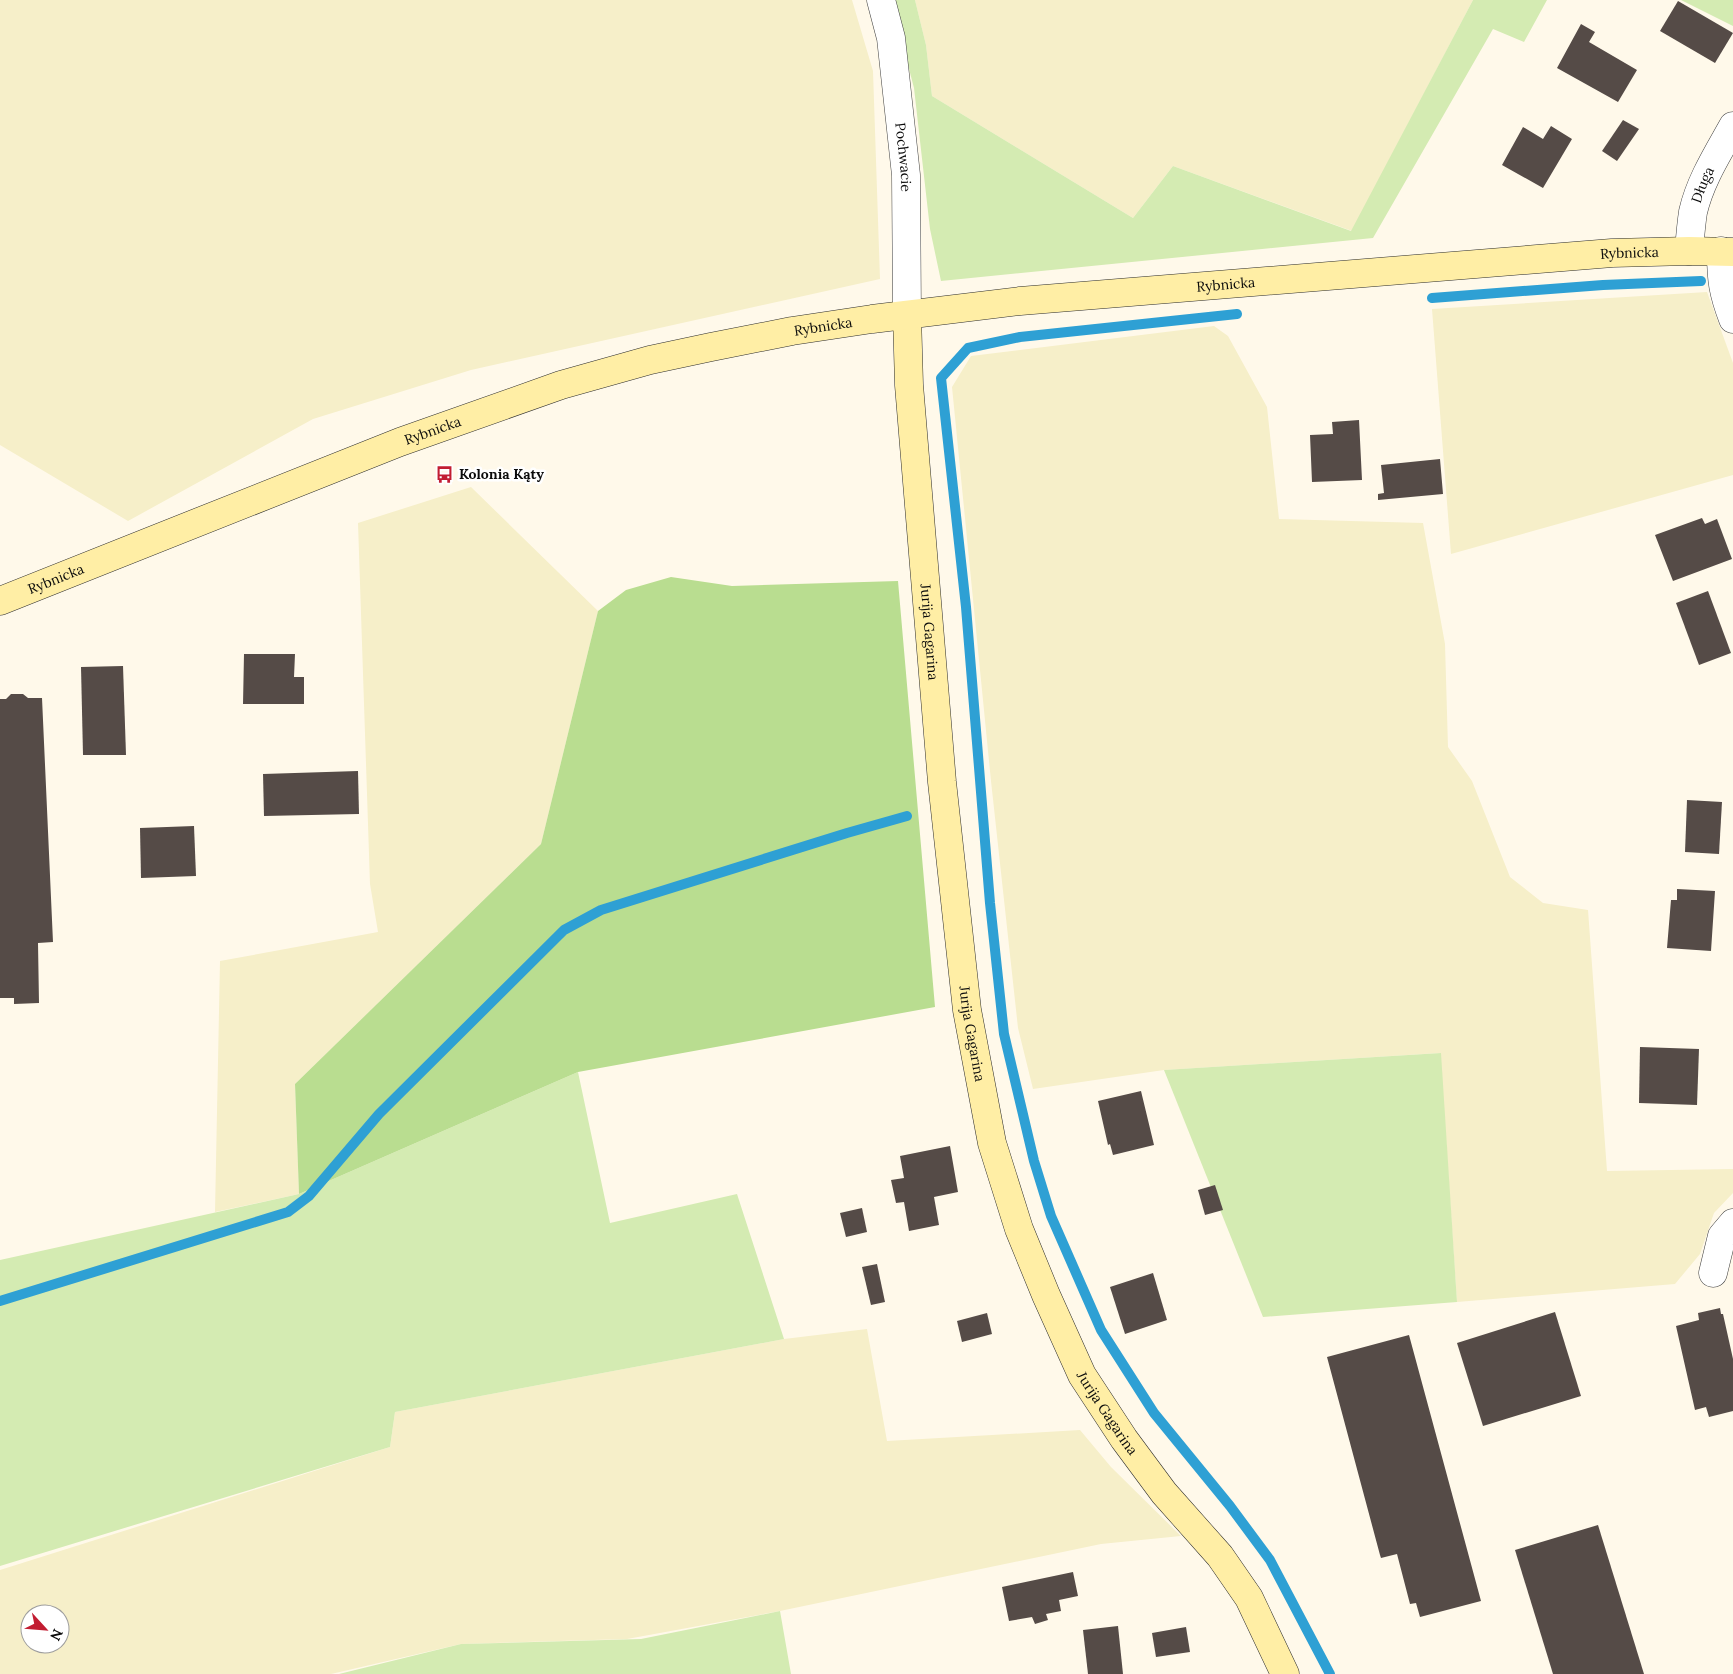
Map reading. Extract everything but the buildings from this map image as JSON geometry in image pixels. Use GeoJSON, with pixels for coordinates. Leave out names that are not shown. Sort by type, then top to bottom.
{"type":"FeatureCollection","features":[{"type":"Feature","properties":{"kind":"street","name":"Pochwacie"},"geometry":{"type":"LineString","coordinates":[[881,0],[891,38],[906,175],[907,315]]}},
{"type":"Feature","properties":{"kind":"street","name":"Długa"},"geometry":{"type":"LineString","coordinates":[[1690,251],[1692,220],[1698,196],[1713,162],[1733,126]]}},
{"type":"Feature","properties":{"kind":"street","name":"Rybnicka"},"geometry":{"type":"LineString","coordinates":[[0,601],[400,442],[560,384],[711,346],[792,331],[1010,302],[1612,253],[1727,252]]}},
{"type":"Feature","properties":{"kind":"street"},"geometry":{"type":"LineString","coordinates":[[1727,252],[1721,272],[1723,292],[1733,319]]}},
{"type":"Feature","properties":{"kind":"street","name":"Jurija Gagarina"},"geometry":{"type":"LineString","coordinates":[[907,315],[909,385],[942,782],[967,1010],[992,1143],[1019,1229],[1082,1375],[1124,1439],[1164,1493],[1220,1556],[1244,1591],[1285,1674]]}},
{"type":"Feature","properties":{"kind":"street"},"geometry":{"type":"LineString","coordinates":[[1713,1272],[1722,1236],[1733,1223]]}},
{"type":"Feature","properties":{"kind":"shaded area"},"geometry":{"type":"Polygon","coordinates":[[[0,0],[852,0],[873,71],[880,279],[471,370],[313,419],[128,521],[0,445],[0,0]]]}},
{"type":"Feature","properties":{"kind":"shaded area"},"geometry":{"type":"Polygon","coordinates":[[[915,0],[1473,0],[1352,231],[1173,166],[1133,218],[932,96],[926,45],[915,0]]]}},
{"type":"Feature","properties":{"kind":"shaded area"},"geometry":{"type":"Polygon","coordinates":[[[1707,292],[1733,363],[1733,475],[1451,554],[1432,309],[1707,292]]]}},
{"type":"Feature","properties":{"kind":"shaded area"},"geometry":{"type":"Polygon","coordinates":[[[1214,326],[1228,336],[1267,407],[1279,519],[1423,523],[1445,644],[1448,747],[1472,781],[1510,877],[1543,903],[1588,910],[1607,1171],[1733,1169],[1733,1193],[1714,1213],[1700,1254],[1675,1284],[1457,1302],[1440,1053],[1164,1070],[1033,1089],[1018,1028],[991,781],[952,387],[971,356],[1214,326]]]}},
{"type":"Feature","properties":{"kind":"shaded area"},"geometry":{"type":"Polygon","coordinates":[[[471,487],[598,611],[541,844],[295,1084],[299,1194],[215,1212],[220,961],[378,932],[370,884],[358,523],[471,487]]]}},
{"type":"Feature","properties":{"kind":"shaded area"},"geometry":{"type":"Polygon","coordinates":[[[867,1329],[887,1441],[1080,1430],[1111,1467],[1181,1536],[1101,1544],[780,1611],[627,1639],[461,1644],[331,1674],[0,1674],[0,1570],[390,1447],[395,1412],[784,1339],[867,1329]]]}},
{"type":"Feature","properties":{"kind":"green space"},"geometry":{"type":"Polygon","coordinates":[[[891,0],[915,0],[926,45],[932,96],[1133,218],[1173,166],[1351,231],[1473,0],[1547,0],[1524,42],[1493,29],[1373,238],[941,281],[930,229],[914,88],[891,0]]]}},
{"type":"Feature","properties":{"kind":"green space"},"geometry":{"type":"Polygon","coordinates":[[[1681,0],[1733,0],[1733,26],[1681,0]]]}},
{"type":"Feature","properties":{"kind":"green space"},"geometry":{"type":"Polygon","coordinates":[[[671,577],[732,586],[898,581],[935,1007],[578,1072],[299,1194],[295,1084],[541,844],[598,611],[626,590],[671,577]]]}},
{"type":"Feature","properties":{"kind":"green space"},"geometry":{"type":"Polygon","coordinates":[[[1441,1053],[1457,1302],[1263,1317],[1164,1070],[1441,1053]]]}},
{"type":"Feature","properties":{"kind":"green space"},"geometry":{"type":"Polygon","coordinates":[[[578,1072],[610,1223],[737,1194],[784,1339],[395,1412],[390,1447],[0,1566],[0,1260],[299,1194],[578,1072]]]}},
{"type":"Feature","properties":{"kind":"green space"},"geometry":{"type":"Polygon","coordinates":[[[780,1611],[791,1674],[339,1674],[461,1644],[641,1639],[780,1611]]]}},
{"type":"Feature","properties":{"kind":"waterway"},"geometry":{"type":"LineString","coordinates":[[1432,298],[1603,285],[1701,281]]}},
{"type":"Feature","properties":{"kind":"waterway"},"geometry":{"type":"LineString","coordinates":[[1237,314],[1020,337],[968,348],[941,378],[966,607],[990,903],[1004,1034],[1034,1161],[1051,1216],[1101,1330],[1154,1413],[1230,1506],[1270,1560],[1330,1674]]}},
{"type":"Feature","properties":{"kind":"waterway"},"geometry":{"type":"LineString","coordinates":[[0,1301],[288,1212],[309,1196],[379,1114],[564,930],[601,910],[907,816]]}},
{"type":"Feature","properties":{"kind":"place","name":"Kolonia Kąty"},"geometry":{"type":"Point","coordinates":[445,474]}}]}
